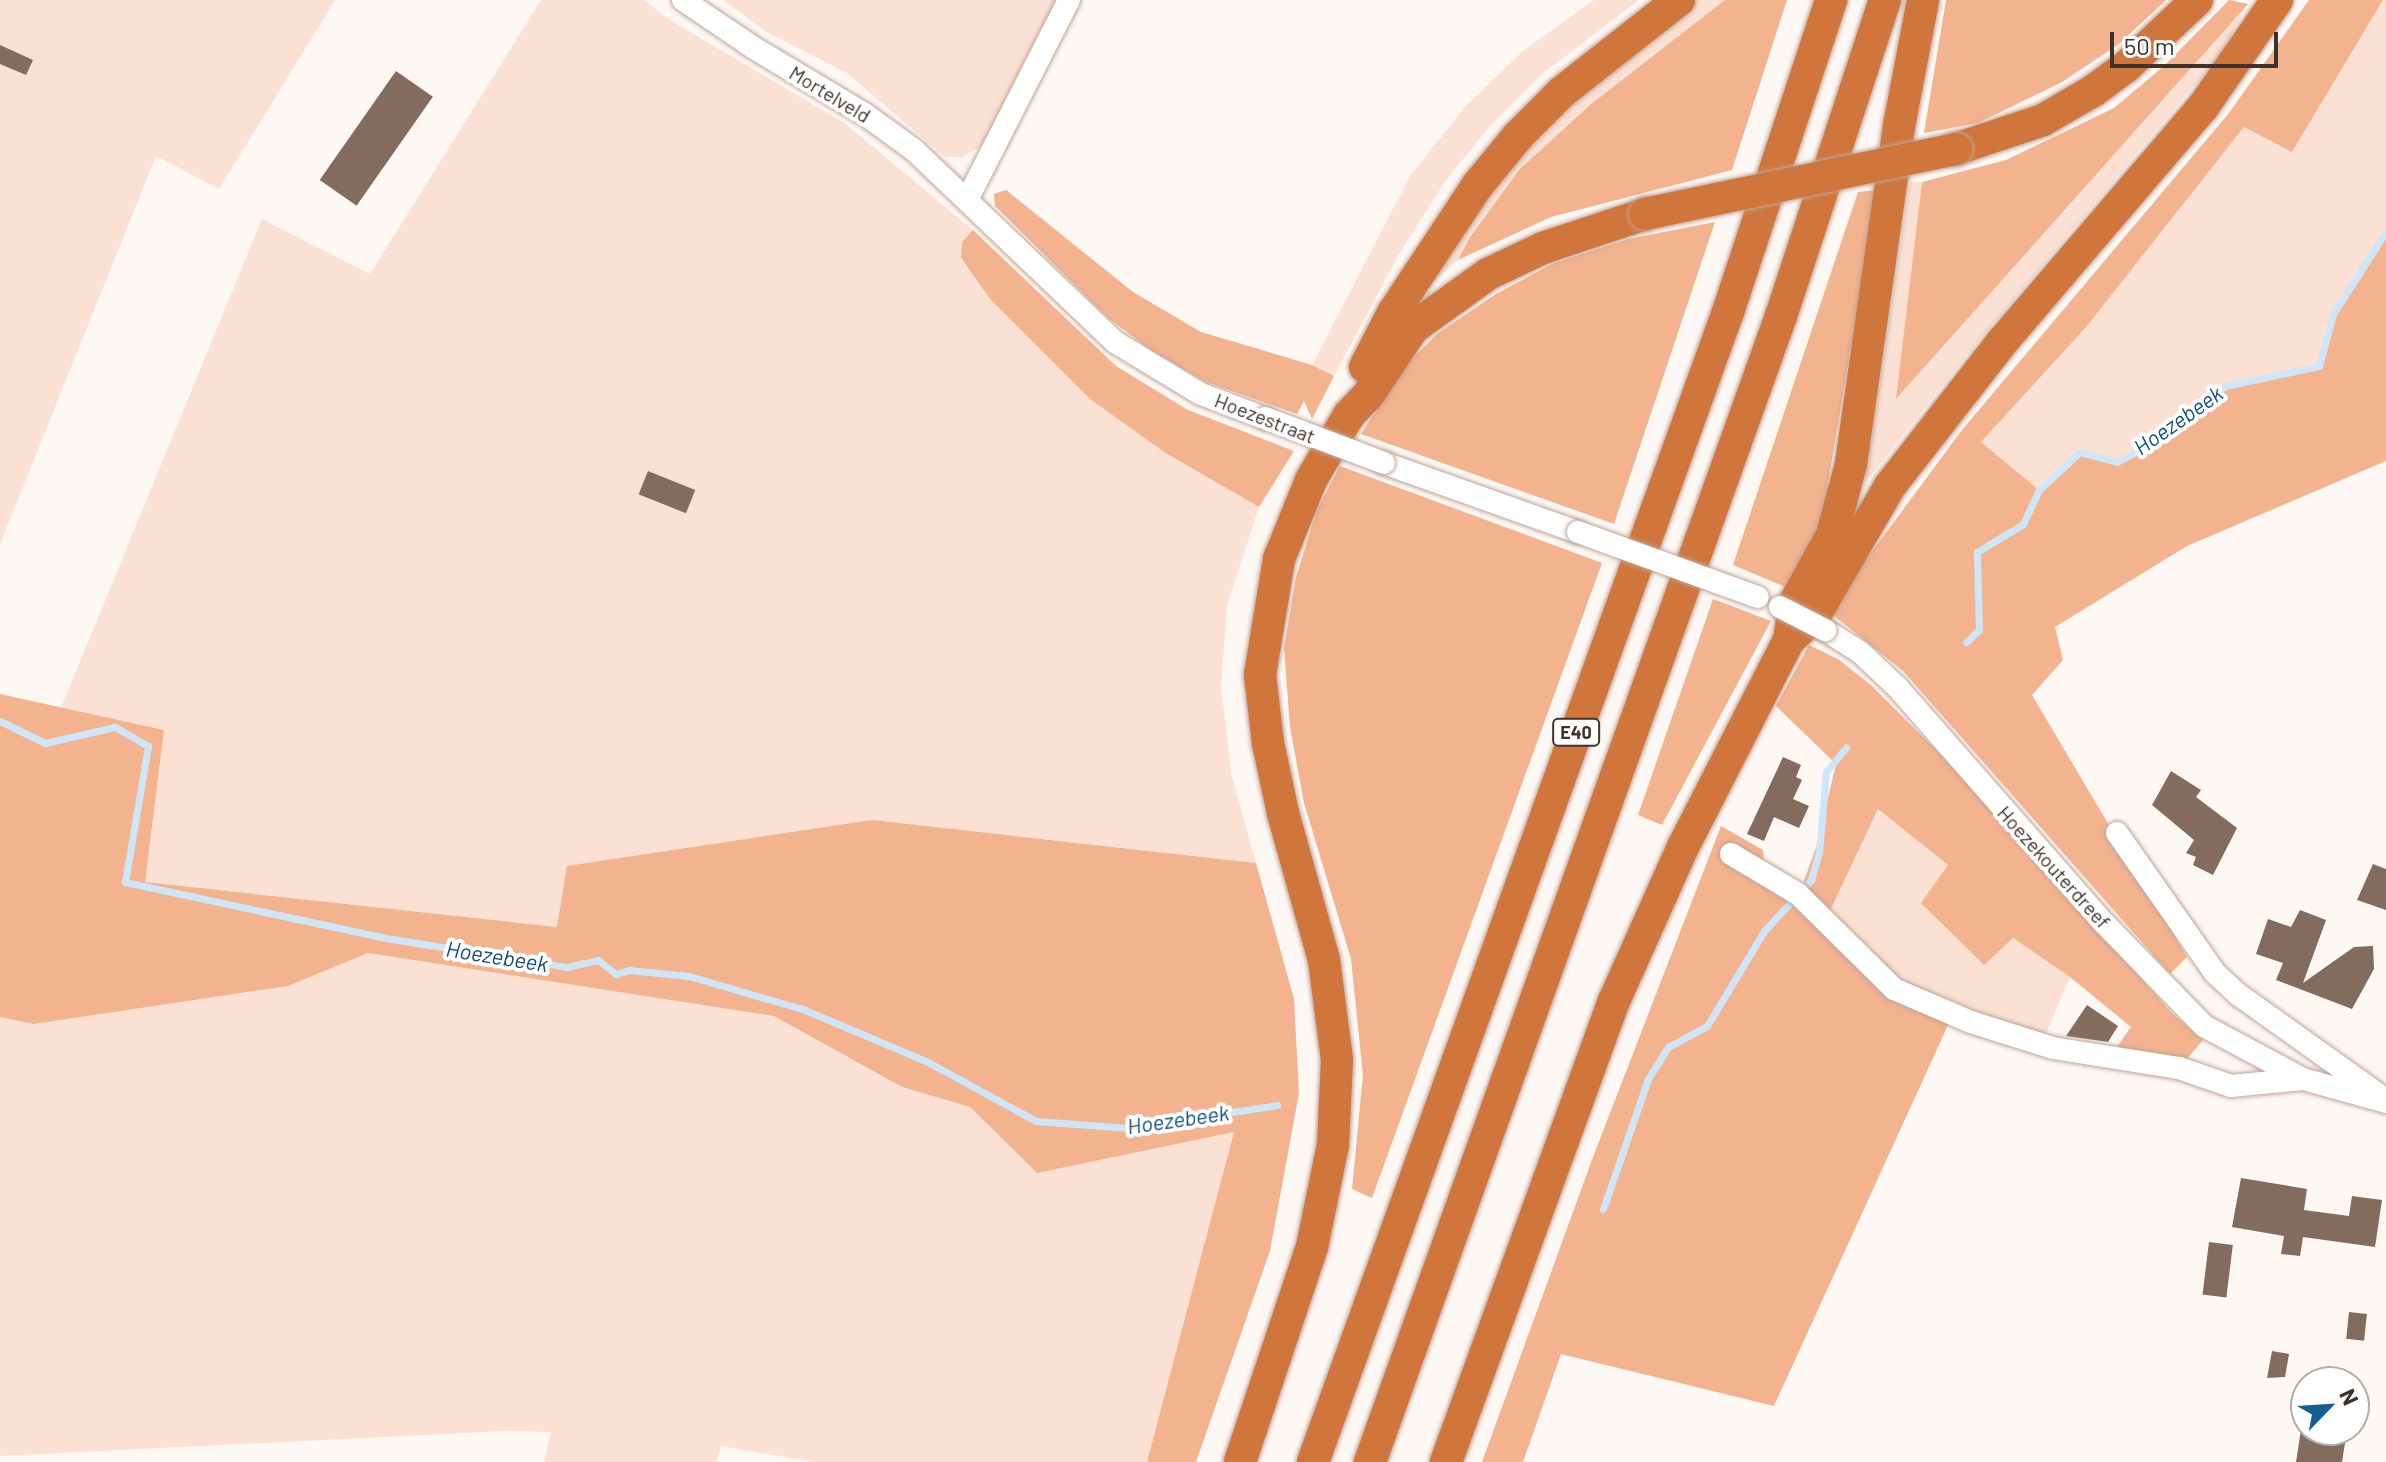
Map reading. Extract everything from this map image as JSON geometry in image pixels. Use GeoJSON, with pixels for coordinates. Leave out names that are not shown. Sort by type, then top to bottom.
{"type":"FeatureCollection","features":[{"type":"Feature","properties":{"kind":"highway"},"geometry":{"type":"LineString","coordinates":[[1349,415],[1356,385],[1393,313],[1477,186],[1518,136],[1562,92],[1679,0]]}},
{"type":"Feature","properties":{"kind":"highway","name":"E40"},"geometry":{"type":"LineString","coordinates":[[1313,1462],[1728,312],[1831,0]]}},
{"type":"Feature","properties":{"kind":"highway","name":"E40"},"geometry":{"type":"LineString","coordinates":[[1370,1462],[1781,316],[1885,0]]}},
{"type":"Feature","properties":{"kind":"highway"},"geometry":{"type":"LineString","coordinates":[[1446,1462],[1614,1001],[1683,847],[1789,640],[1795,602],[1832,535],[1851,464],[1900,121],[1923,0]]}},
{"type":"Feature","properties":{"kind":"highway"},"geometry":{"type":"LineString","coordinates":[[1240,1462],[1312,1247],[1333,1145],[1337,1060],[1324,960],[1283,813],[1268,743],[1260,675],[1279,559],[1311,480],[1349,415],[1369,394],[1413,328],[1488,274],[1543,248],[1645,214],[1956,149],[2043,120],[2093,91],[2127,66],[2197,0]]}},
{"type":"Feature","properties":{"kind":"highway"},"geometry":{"type":"LineString","coordinates":[[1789,640],[1814,617],[1890,486],[2003,341],[2203,107],[2277,0]]}},
{"type":"Feature","properties":{"kind":"street","name":"Mortelveld"},"geometry":{"type":"LineString","coordinates":[[683,0],[754,48],[866,115],[914,150],[967,200]]}},
{"type":"Feature","properties":{"kind":"street"},"geometry":{"type":"LineString","coordinates":[[967,200],[1069,0]]}},
{"type":"Feature","properties":{"kind":"street","name":"Hoezestraat"},"geometry":{"type":"LineString","coordinates":[[967,200],[1115,342],[1201,394],[1758,597],[1825,630]]}},
{"type":"Feature","properties":{"kind":"street","name":"Hoezekouterdreef"},"geometry":{"type":"LineString","coordinates":[[1825,630],[1860,652],[1898,688],[2099,918],[2204,1026],[2303,1079],[2386,1101]]}},
{"type":"Feature","properties":{"kind":"street","name":"Hoezekouterdreef"},"geometry":{"type":"LineString","coordinates":[[2117,833],[2215,973],[2239,995],[2386,1101]]}},
{"type":"Feature","properties":{"kind":"street","name":"Hoezekouterdreef"},"geometry":{"type":"LineString","coordinates":[[1731,854],[1798,894],[1894,989],[1971,1022],[2053,1048],[2179,1068],[2231,1086],[2303,1079]]}},
{"type":"Feature","properties":{"kind":"shaded area"},"geometry":{"type":"Polygon","coordinates":[[[0,0],[335,0],[219,189],[156,156],[0,544],[0,0]]]}},
{"type":"Feature","properties":{"kind":"shaded area"},"geometry":{"type":"Polygon","coordinates":[[[541,0],[644,0],[668,19],[843,122],[973,230],[962,242],[961,259],[990,299],[1090,399],[1164,452],[1259,507],[1227,605],[1221,687],[1232,777],[1256,863],[871,820],[558,927],[144,882],[164,731],[61,708],[262,219],[370,274],[541,0]]]}},
{"type":"Feature","properties":{"kind":"shaded area"},"geometry":{"type":"Polygon","coordinates":[[[723,0],[1058,0],[987,143],[962,157],[945,157],[847,73],[765,31],[723,0]]]}},
{"type":"Feature","properties":{"kind":"shaded area"},"geometry":{"type":"Polygon","coordinates":[[[1594,0],[1639,0],[1541,75],[1491,125],[1446,180],[1399,254],[1334,376],[1312,365],[1410,176],[1466,106],[1523,51],[1594,0]]]}},
{"type":"Feature","properties":{"kind":"shaded area"},"geometry":{"type":"Polygon","coordinates":[[[1694,0],[1725,0],[1519,170],[1470,236],[1458,260],[1427,287],[1449,247],[1535,132],[1694,0]]]}},
{"type":"Feature","properties":{"kind":"shaded area"},"geometry":{"type":"Polygon","coordinates":[[[1725,0],[1787,0],[1732,170],[1551,217],[1458,260],[1470,237],[1519,170],[1590,105],[1725,0]]]}},
{"type":"Feature","properties":{"kind":"shaded area"},"geometry":{"type":"Polygon","coordinates":[[[1946,0],[2166,0],[2119,44],[2062,82],[1978,123],[1924,133],[1946,0]]]}},
{"type":"Feature","properties":{"kind":"shaded area"},"geometry":{"type":"Polygon","coordinates":[[[2229,0],[2248,4],[1896,399],[1922,182],[2006,160],[2114,108],[2164,66],[2229,0]]]}},
{"type":"Feature","properties":{"kind":"shaded area"},"geometry":{"type":"Polygon","coordinates":[[[2309,0],[2383,0],[2292,152],[2244,127],[2087,326],[1981,442],[2039,490],[2080,452],[2118,462],[2145,447],[2225,386],[2319,366],[2333,314],[2386,231],[2386,461],[2187,546],[2055,627],[2063,660],[2032,695],[2187,957],[2170,974],[1903,671],[1828,611],[1962,430],[2229,113],[2309,0]]]}},
{"type":"Feature","properties":{"kind":"shaded area"},"geometry":{"type":"Polygon","coordinates":[[[2383,0],[2386,0],[2386,231],[2333,313],[2319,366],[2225,386],[2145,447],[2117,462],[2080,452],[2039,490],[1981,442],[2087,326],[2244,127],[2292,152],[2383,0]]]}},
{"type":"Feature","properties":{"kind":"shaded area"},"geometry":{"type":"Polygon","coordinates":[[[2247,4],[2223,51],[1974,346],[1865,483],[1910,182],[1922,182],[1897,398],[2247,4]]]}},
{"type":"Feature","properties":{"kind":"shaded area"},"geometry":{"type":"Polygon","coordinates":[[[1006,190],[1133,292],[1201,332],[1312,365],[1334,376],[1312,419],[1304,401],[1297,414],[1206,382],[1152,351],[1107,317],[995,206],[994,194],[1006,190]]]}},
{"type":"Feature","properties":{"kind":"shaded area"},"geometry":{"type":"Polygon","coordinates":[[[1877,190],[1821,525],[1788,588],[1733,565],[1858,192],[1877,190]]]}},
{"type":"Feature","properties":{"kind":"shaded area"},"geometry":{"type":"Polygon","coordinates":[[[1715,222],[1614,524],[1361,434],[1406,365],[1437,334],[1496,294],[1554,263],[1628,239],[1715,222]]]}},
{"type":"Feature","properties":{"kind":"shaded area"},"geometry":{"type":"Polygon","coordinates":[[[973,230],[1116,366],[1188,410],[1294,451],[1259,507],[1164,452],[1090,399],[990,299],[961,258],[962,242],[973,230]]]}},
{"type":"Feature","properties":{"kind":"shaded area"},"geometry":{"type":"Polygon","coordinates":[[[1340,466],[1602,563],[1372,1198],[1352,1189],[1363,1075],[1351,959],[1304,803],[1290,727],[1284,648],[1296,577],[1317,510],[1340,466]]]}},
{"type":"Feature","properties":{"kind":"shaded area"},"geometry":{"type":"Polygon","coordinates":[[[1713,599],[1771,621],[1662,825],[1638,815],[1713,599]]]}},
{"type":"Feature","properties":{"kind":"shaded area"},"geometry":{"type":"Polygon","coordinates":[[[1809,645],[1838,659],[1872,686],[1947,761],[2172,1013],[2203,1040],[2186,1060],[2117,1047],[2131,1027],[2070,977],[2013,938],[1984,965],[1921,903],[1948,865],[1878,809],[1828,915],[1801,889],[1817,845],[1836,764],[1776,706],[1809,645]]]}},
{"type":"Feature","properties":{"kind":"shaded area"},"geometry":{"type":"Polygon","coordinates":[[[0,694],[164,730],[145,882],[557,927],[567,866],[872,820],[1256,863],[1294,999],[1299,1093],[1270,1251],[1196,1462],[1147,1462],[1234,1132],[1037,1173],[970,1107],[902,1087],[774,1016],[368,953],[288,986],[34,1024],[0,1017],[0,694]]]}},
{"type":"Feature","properties":{"kind":"shaded area"},"geometry":{"type":"Polygon","coordinates":[[[1878,809],[1948,865],[1984,964],[2013,938],[2070,977],[2044,1038],[1900,983],[1828,915],[1878,809]]]}},
{"type":"Feature","properties":{"kind":"shaded area"},"geometry":{"type":"Polygon","coordinates":[[[1721,826],[1763,850],[1766,880],[1949,1023],[1774,1406],[1561,1354],[1523,1462],[1482,1462],[1593,1157],[1721,826]]]}},
{"type":"Feature","properties":{"kind":"shaded area"},"geometry":{"type":"Polygon","coordinates":[[[368,953],[774,1016],[902,1087],[970,1107],[1037,1173],[1235,1131],[1147,1462],[814,1462],[721,1446],[717,1462],[544,1462],[551,1432],[504,1431],[0,1456],[0,1017],[34,1024],[288,986],[368,953]]]}},
{"type":"Feature","properties":{"kind":"building"},"geometry":{"type":"Polygon","coordinates":[[[0,45],[33,60],[26,75],[0,64],[0,45]]]}},
{"type":"Feature","properties":{"kind":"building"},"geometry":{"type":"Polygon","coordinates":[[[396,71],[433,97],[357,206],[320,180],[396,71]]]}},
{"type":"Feature","properties":{"kind":"building"},"geometry":{"type":"Polygon","coordinates":[[[648,471],[695,490],[686,513],[639,494],[648,471]]]}},
{"type":"Feature","properties":{"kind":"building"},"geometry":{"type":"Polygon","coordinates":[[[1783,757],[1801,765],[1796,777],[1802,780],[1793,799],[1809,806],[1799,828],[1774,817],[1764,841],[1747,834],[1783,757]]]}},
{"type":"Feature","properties":{"kind":"building"},"geometry":{"type":"Polygon","coordinates":[[[2171,771],[2201,790],[2196,797],[2237,828],[2213,875],[2193,865],[2196,857],[2186,853],[2194,840],[2152,805],[2171,771]]]}},
{"type":"Feature","properties":{"kind":"building"},"geometry":{"type":"Polygon","coordinates":[[[2373,864],[2386,869],[2386,910],[2357,900],[2373,864]]]}},
{"type":"Feature","properties":{"kind":"building"},"geometry":{"type":"Polygon","coordinates":[[[2300,910],[2326,920],[2303,983],[2354,947],[2373,946],[2374,969],[2352,1009],[2276,980],[2283,963],[2256,954],[2268,919],[2291,927],[2300,910]]]}},
{"type":"Feature","properties":{"kind":"building"},"geometry":{"type":"Polygon","coordinates":[[[2087,1005],[2118,1026],[2108,1042],[2066,1036],[2087,1005]]]}},
{"type":"Feature","properties":{"kind":"building"},"geometry":{"type":"Polygon","coordinates":[[[2241,1178],[2307,1189],[2304,1210],[2349,1216],[2352,1196],[2382,1200],[2375,1247],[2303,1237],[2300,1256],[2281,1254],[2284,1236],[2232,1227],[2241,1178]]]}},
{"type":"Feature","properties":{"kind":"building"},"geometry":{"type":"Polygon","coordinates":[[[2209,1242],[2233,1245],[2226,1298],[2203,1295],[2209,1242]]]}},
{"type":"Feature","properties":{"kind":"building"},"geometry":{"type":"Polygon","coordinates":[[[2349,1312],[2367,1314],[2364,1341],[2346,1339],[2349,1312]]]}},
{"type":"Feature","properties":{"kind":"building"},"geometry":{"type":"Polygon","coordinates":[[[2272,1351],[2289,1354],[2285,1377],[2267,1378],[2272,1351]]]}},
{"type":"Feature","properties":{"kind":"building"},"geometry":{"type":"Polygon","coordinates":[[[2298,1446],[2344,1446],[2342,1462],[2296,1462],[2298,1446]]]}},
{"type":"Feature","properties":{"kind":"waterway","name":"Hoezebeek"},"geometry":{"type":"LineString","coordinates":[[1966,642],[1979,630],[1977,552],[2023,524],[2039,490],[2080,452],[2117,462],[2145,447],[2225,386],[2319,366],[2333,314],[2386,231]]}},
{"type":"Feature","properties":{"kind":"waterway","name":"Hoezebeek"},"geometry":{"type":"LineString","coordinates":[[0,721],[45,743],[115,727],[148,746],[125,882],[392,939],[566,967],[598,960],[616,974],[629,970],[689,976],[805,1010],[926,1061],[1036,1121],[1129,1128],[1277,1105]]}},
{"type":"Feature","properties":{"kind":"waterway","name":"Hoezebeek"},"geometry":{"type":"LineString","coordinates":[[1804,887],[1811,880],[1819,852],[1826,772],[1846,747]]}},
{"type":"Feature","properties":{"kind":"waterway","name":"Hoezebeek"},"geometry":{"type":"LineString","coordinates":[[1603,1209],[1648,1079],[1668,1047],[1707,1026],[1764,931],[1792,901]]}}]}
